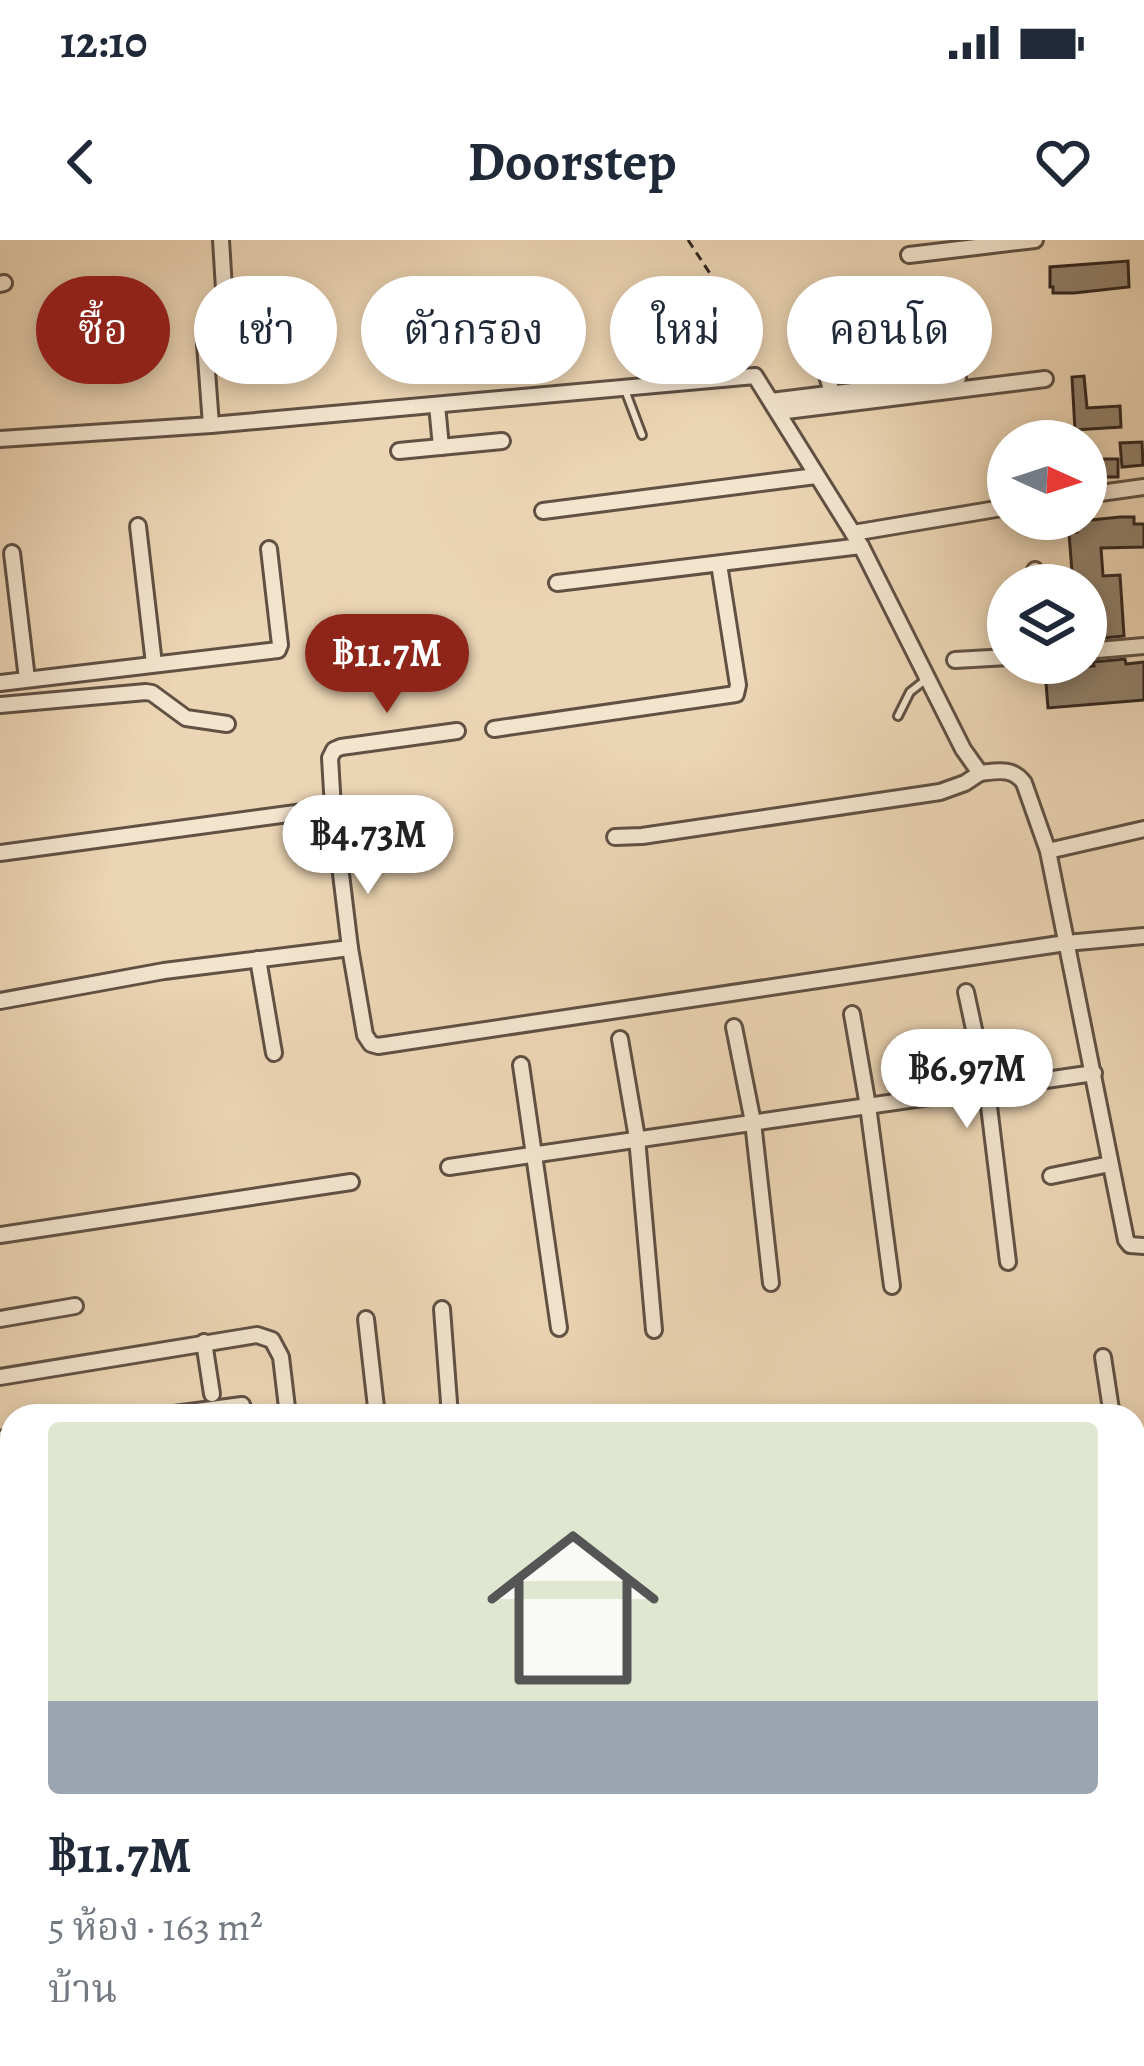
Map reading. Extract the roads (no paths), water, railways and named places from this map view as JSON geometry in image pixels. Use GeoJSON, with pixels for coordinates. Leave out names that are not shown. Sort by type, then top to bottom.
{"type":"FeatureCollection","features":[{"type":"Feature","properties":{"kind":"street"},"geometry":{"type":"LineString","coordinates":[[211,425],[205,344],[224,305],[221,240]]}},
{"type":"Feature","properties":{"kind":"street"},"geometry":{"type":"LineString","coordinates":[[909,255],[1035,240]]}},
{"type":"Feature","properties":{"kind":"street"},"geometry":{"type":"LineString","coordinates":[[0,439],[755,376],[857,539],[953,732],[980,773]]}},
{"type":"Feature","properties":{"kind":"street"},"geometry":{"type":"LineString","coordinates":[[774,406],[1045,379]]}},
{"type":"Feature","properties":{"kind":"street"},"geometry":{"type":"LineString","coordinates":[[829,384],[832,393]]}},
{"type":"Feature","properties":{"kind":"street"},"geometry":{"type":"LineString","coordinates":[[774,406],[908,384]]}},
{"type":"Feature","properties":{"kind":"street"},"geometry":{"type":"LineString","coordinates":[[437,406],[441,447]]}},
{"type":"Feature","properties":{"kind":"street"},"geometry":{"type":"LineString","coordinates":[[399,451],[502,441]]}},
{"type":"Feature","properties":{"kind":"street"},"geometry":{"type":"LineString","coordinates":[[543,511],[816,476]]}},
{"type":"Feature","properties":{"kind":"street"},"geometry":{"type":"LineString","coordinates":[[1107,492],[1144,487]]}},
{"type":"Feature","properties":{"kind":"street"},"geometry":{"type":"LineString","coordinates":[[556,584],[719,564],[987,511]]}},
{"type":"Feature","properties":{"kind":"street"},"geometry":{"type":"LineString","coordinates":[[138,526],[154,664]]}},
{"type":"Feature","properties":{"kind":"street"},"geometry":{"type":"LineString","coordinates":[[0,683],[278,650],[269,549]]}},
{"type":"Feature","properties":{"kind":"street"},"geometry":{"type":"LineString","coordinates":[[12,554],[27,679]]}},
{"type":"Feature","properties":{"kind":"street"},"geometry":{"type":"LineString","coordinates":[[494,729],[736,694],[719,564]]}},
{"type":"Feature","properties":{"kind":"street"},"geometry":{"type":"LineString","coordinates":[[1107,649],[1144,646]]}},
{"type":"Feature","properties":{"kind":"street"},"geometry":{"type":"LineString","coordinates":[[955,660],[987,658]]}},
{"type":"Feature","properties":{"kind":"street"},"geometry":{"type":"LineString","coordinates":[[0,705],[146,692],[186,718],[227,724]]}},
{"type":"Feature","properties":{"kind":"street"},"geometry":{"type":"LineString","coordinates":[[457,731],[340,747],[330,758],[350,948],[370,1044],[1144,935]]}},
{"type":"Feature","properties":{"kind":"street"},"geometry":{"type":"LineString","coordinates":[[615,837],[940,791],[980,773],[1006,771],[1019,777],[1048,851],[1126,1240],[1144,1246]]}},
{"type":"Feature","properties":{"kind":"street"},"geometry":{"type":"LineString","coordinates":[[0,853],[333,808]]}},
{"type":"Feature","properties":{"kind":"street"},"geometry":{"type":"LineString","coordinates":[[1048,851],[1144,829]]}},
{"type":"Feature","properties":{"kind":"street"},"geometry":{"type":"LineString","coordinates":[[0,1001],[164,971],[350,948]]}},
{"type":"Feature","properties":{"kind":"street"},"geometry":{"type":"LineString","coordinates":[[258,959],[274,1053]]}},
{"type":"Feature","properties":{"kind":"street"},"geometry":{"type":"LineString","coordinates":[[966,992],[987,1090],[1008,1262]]}},
{"type":"Feature","properties":{"kind":"street"},"geometry":{"type":"LineString","coordinates":[[852,1014],[892,1286]]}},
{"type":"Feature","properties":{"kind":"street"},"geometry":{"type":"LineString","coordinates":[[734,1028],[753,1122],[771,1282]]}},
{"type":"Feature","properties":{"kind":"street"},"geometry":{"type":"LineString","coordinates":[[620,1039],[638,1138],[654,1330]]}},
{"type":"Feature","properties":{"kind":"street"},"geometry":{"type":"LineString","coordinates":[[521,1065],[560,1328]]}},
{"type":"Feature","properties":{"kind":"street"},"geometry":{"type":"LineString","coordinates":[[448,1167],[1094,1073]]}},
{"type":"Feature","properties":{"kind":"street"},"geometry":{"type":"LineString","coordinates":[[1051,1176],[1110,1164]]}},
{"type":"Feature","properties":{"kind":"street"},"geometry":{"type":"LineString","coordinates":[[0,1235],[351,1182]]}},
{"type":"Feature","properties":{"kind":"street"},"geometry":{"type":"LineString","coordinates":[[0,1319],[75,1306]]}},
{"type":"Feature","properties":{"kind":"street"},"geometry":{"type":"LineString","coordinates":[[442,1309],[449,1404]]}},
{"type":"Feature","properties":{"kind":"street"},"geometry":{"type":"LineString","coordinates":[[366,1319],[376,1404]]}},
{"type":"Feature","properties":{"kind":"street"},"geometry":{"type":"LineString","coordinates":[[0,1377],[257,1335],[272,1340],[281,1358],[287,1404]]}},
{"type":"Feature","properties":{"kind":"street"},"geometry":{"type":"LineString","coordinates":[[204,1342],[212,1394]]}},
{"type":"Feature","properties":{"kind":"street"},"geometry":{"type":"LineString","coordinates":[[1102,1357],[1110,1404]]}},
{"type":"Feature","properties":{"kind":"lane"},"geometry":{"type":"LineString","coordinates":[[625,389],[642,435]]}},
{"type":"Feature","properties":{"kind":"lane"},"geometry":{"type":"LineString","coordinates":[[898,716],[910,692],[927,678]]}}]}
